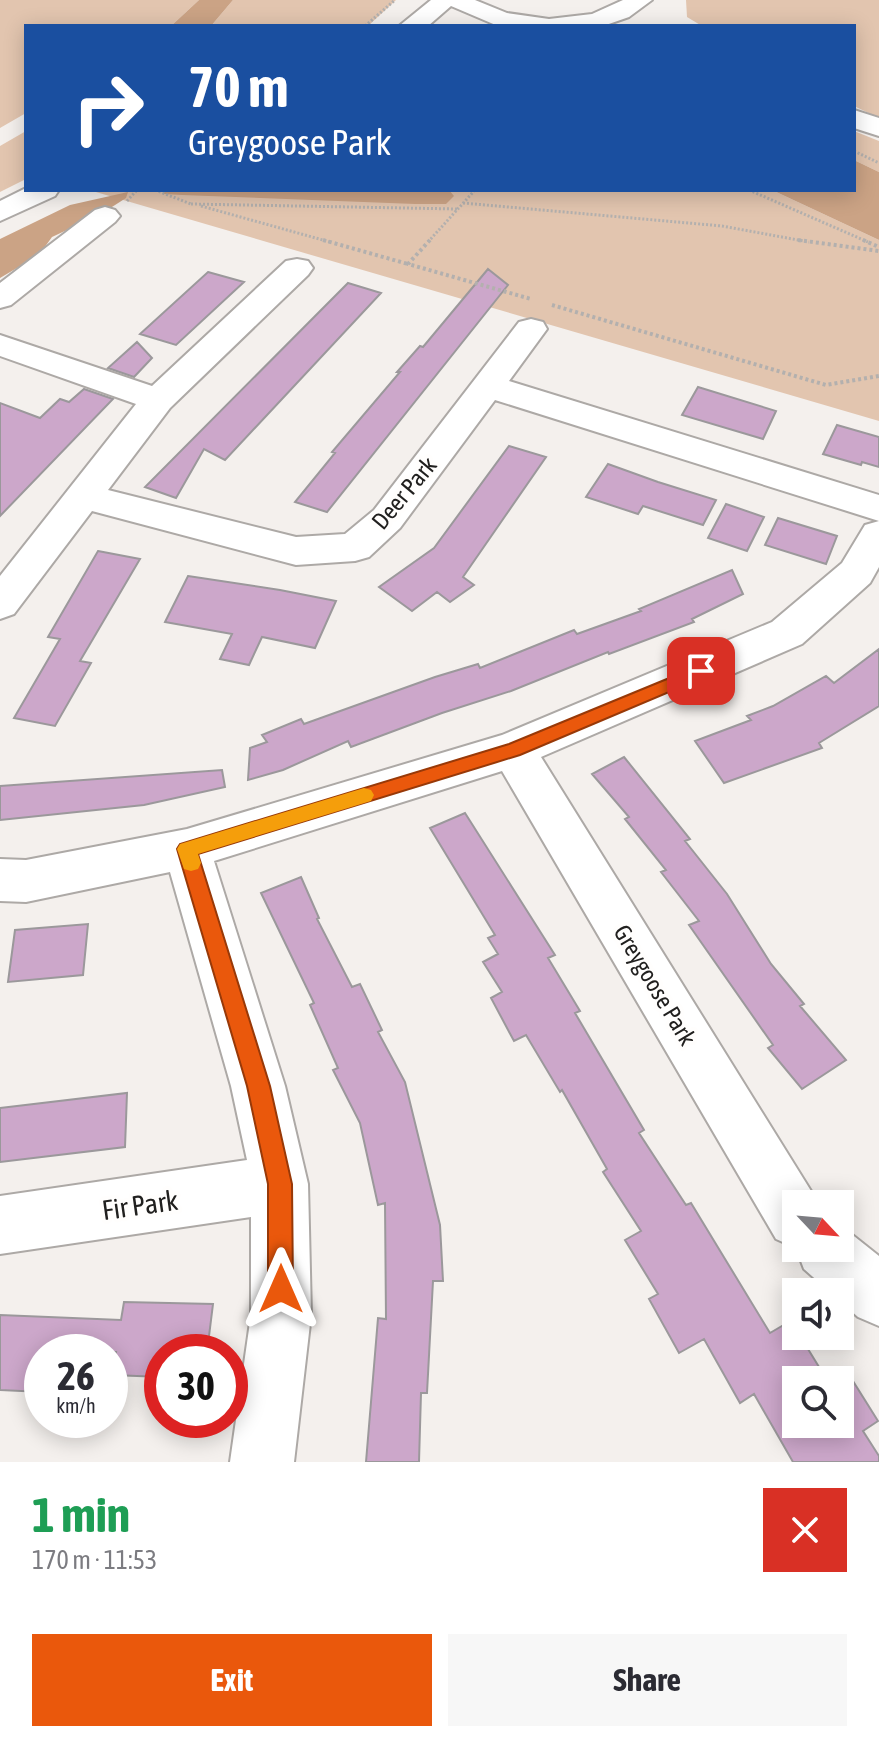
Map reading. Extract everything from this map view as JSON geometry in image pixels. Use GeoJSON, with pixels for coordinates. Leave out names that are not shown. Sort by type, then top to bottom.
{"type":"FeatureCollection","features":[{"type":"Feature","properties":{"kind":"street"},"geometry":{"type":"LineString","coordinates":[[414,24],[433,12],[444,0]]}},
{"type":"Feature","properties":{"kind":"street"},"geometry":{"type":"LineString","coordinates":[[458,0],[475,12],[517,24]]}},
{"type":"Feature","properties":{"kind":"street"},"geometry":{"type":"LineString","coordinates":[[580,24],[612,17],[642,0],[661,21]]}},
{"type":"Feature","properties":{"kind":"street"},"geometry":{"type":"LineString","coordinates":[[856,119],[879,128]]}},
{"type":"Feature","properties":{"kind":"street"},"geometry":{"type":"LineString","coordinates":[[0,212],[41,192]]}},
{"type":"Feature","properties":{"kind":"street"},"geometry":{"type":"LineString","coordinates":[[0,298],[105,216]]}},
{"type":"Feature","properties":{"kind":"street"},"geometry":{"type":"LineString","coordinates":[[0,604],[158,400],[297,268]]}},
{"type":"Feature","properties":{"kind":"street","name":"Deer Park"},"geometry":{"type":"LineString","coordinates":[[84,496],[296,551],[355,547],[387,519],[531,329]]}},
{"type":"Feature","properties":{"kind":"street"},"geometry":{"type":"LineString","coordinates":[[0,345],[158,400]]}},
{"type":"Feature","properties":{"kind":"street"},"geometry":{"type":"LineString","coordinates":[[488,386],[879,508]]}},
{"type":"Feature","properties":{"kind":"street"},"geometry":{"type":"LineString","coordinates":[[0,880],[26,881],[187,849],[513,750],[787,633],[856,573],[879,534]]}},
{"type":"Feature","properties":{"kind":"street","name":"Greygoose Park"},"geometry":{"type":"LineString","coordinates":[[513,750],[782,1196]]}},
{"type":"Feature","properties":{"kind":"street"},"geometry":{"type":"LineString","coordinates":[[187,849],[258,1086],[280,1184],[281,1315],[262,1462]]}},
{"type":"Feature","properties":{"kind":"street","name":"Fir Park"},"geometry":{"type":"LineString","coordinates":[[0,1225],[280,1184]]}},
{"type":"Feature","properties":{"kind":"street"},"geometry":{"type":"LineString","coordinates":[[841,1262],[879,1296]]}},
{"type":"Feature","properties":{"kind":"path"},"geometry":{"type":"LineString","coordinates":[[367,24],[394,0]]}},
{"type":"Feature","properties":{"kind":"path"},"geometry":{"type":"LineString","coordinates":[[856,152],[879,163]]}},
{"type":"Feature","properties":{"kind":"path"},"geometry":{"type":"LineString","coordinates":[[160,192],[191,204],[826,385],[879,376]]}},
{"type":"Feature","properties":{"kind":"path"},"geometry":{"type":"LineString","coordinates":[[408,264],[473,192]]}},
{"type":"Feature","properties":{"kind":"path"},"geometry":{"type":"LineString","coordinates":[[753,192],[879,249]]}},
{"type":"Feature","properties":{"kind":"path"},"geometry":{"type":"LineString","coordinates":[[463,203],[722,226],[836,247],[879,249]]}},
{"type":"Feature","properties":{"kind":"path"},"geometry":{"type":"LineString","coordinates":[[191,204],[458,209]]}},
{"type":"Feature","properties":{"kind":"shaded area"},"geometry":{"type":"Polygon","coordinates":[[[0,0],[199,0],[173,24],[24,24],[24,114],[0,128],[0,0]]]}},
{"type":"Feature","properties":{"kind":"shaded area"},"geometry":{"type":"Polygon","coordinates":[[[199,0],[233,0],[213,24],[173,24],[199,0]]]}},
{"type":"Feature","properties":{"kind":"shaded area"},"geometry":{"type":"Polygon","coordinates":[[[233,0],[396,0],[370,24],[213,24],[233,0]]]}},
{"type":"Feature","properties":{"kind":"shaded area"},"geometry":{"type":"Polygon","coordinates":[[[686,0],[879,0],[879,118],[856,107],[856,24],[699,24],[687,17],[686,0]]]}},
{"type":"Feature","properties":{"kind":"shaded area"},"geometry":{"type":"Polygon","coordinates":[[[24,132],[24,180],[0,192],[0,146],[24,132]]]}},
{"type":"Feature","properties":{"kind":"shaded area"},"geometry":{"type":"Polygon","coordinates":[[[856,132],[879,141],[879,172],[856,161],[856,132]]]}},
{"type":"Feature","properties":{"kind":"shaded area"},"geometry":{"type":"Polygon","coordinates":[[[856,161],[879,172],[879,240],[776,192],[856,192],[856,161]]]}},
{"type":"Feature","properties":{"kind":"shaded area"},"geometry":{"type":"Polygon","coordinates":[[[96,192],[776,192],[879,240],[879,421],[96,192]]]}},
{"type":"Feature","properties":{"kind":"shaded area"},"geometry":{"type":"Polygon","coordinates":[[[128,192],[126,198],[101,214],[52,237],[39,255],[0,278],[0,239],[70,205],[128,192]]]}},
{"type":"Feature","properties":{"kind":"shaded area"},"geometry":{"type":"Polygon","coordinates":[[[451,192],[454,196],[446,204],[415,204],[164,194],[451,192]]]}},
{"type":"Feature","properties":{"kind":"building"},"geometry":{"type":"Polygon","coordinates":[[[488,269],[508,285],[327,512],[295,502],[335,453],[332,452],[400,372],[397,372],[420,346],[423,347],[488,269]]]}},
{"type":"Feature","properties":{"kind":"building"},"geometry":{"type":"Polygon","coordinates":[[[208,272],[244,282],[176,345],[140,334],[208,272]]]}},
{"type":"Feature","properties":{"kind":"building"},"geometry":{"type":"Polygon","coordinates":[[[348,283],[381,293],[225,460],[204,449],[176,498],[145,487],[348,283]]]}},
{"type":"Feature","properties":{"kind":"building"},"geometry":{"type":"Polygon","coordinates":[[[137,342],[152,358],[134,377],[108,368],[137,342]]]}},
{"type":"Feature","properties":{"kind":"building"},"geometry":{"type":"Polygon","coordinates":[[[698,387],[776,411],[763,439],[682,415],[698,387]]]}},
{"type":"Feature","properties":{"kind":"building"},"geometry":{"type":"Polygon","coordinates":[[[84,389],[113,399],[0,516],[0,403],[40,418],[60,399],[69,402],[84,389]]]}},
{"type":"Feature","properties":{"kind":"building"},"geometry":{"type":"Polygon","coordinates":[[[837,425],[879,437],[879,467],[823,454],[837,425]]]}},
{"type":"Feature","properties":{"kind":"building"},"geometry":{"type":"Polygon","coordinates":[[[509,446],[546,457],[463,577],[474,585],[450,602],[437,592],[412,611],[379,587],[434,548],[509,446]]]}},
{"type":"Feature","properties":{"kind":"building"},"geometry":{"type":"Polygon","coordinates":[[[608,464],[716,500],[703,525],[643,506],[638,514],[586,497],[608,464]]]}},
{"type":"Feature","properties":{"kind":"building"},"geometry":{"type":"Polygon","coordinates":[[[726,504],[764,517],[747,551],[708,538],[726,504]]]}},
{"type":"Feature","properties":{"kind":"building"},"geometry":{"type":"Polygon","coordinates":[[[778,518],[837,536],[826,564],[765,545],[778,518]]]}},
{"type":"Feature","properties":{"kind":"building"},"geometry":{"type":"Polygon","coordinates":[[[98,551],[140,559],[80,661],[91,663],[55,726],[14,718],[60,639],[48,637],[98,551]]]}},
{"type":"Feature","properties":{"kind":"building"},"geometry":{"type":"Polygon","coordinates":[[[732,570],[743,594],[692,619],[694,622],[511,691],[351,747],[348,741],[283,770],[248,780],[250,748],[267,742],[262,735],[301,719],[304,724],[435,677],[478,664],[480,668],[574,630],[577,634],[641,611],[639,609],[732,570]]]}},
{"type":"Feature","properties":{"kind":"building"},"geometry":{"type":"Polygon","coordinates":[[[188,576],[336,601],[315,648],[262,637],[249,665],[220,659],[232,634],[165,622],[188,576]]]}},
{"type":"Feature","properties":{"kind":"building"},"geometry":{"type":"Polygon","coordinates":[[[879,649],[879,706],[819,743],[822,748],[724,783],[695,741],[751,720],[747,716],[773,706],[826,676],[834,683],[879,649]]]}},
{"type":"Feature","properties":{"kind":"building"},"geometry":{"type":"Polygon","coordinates":[[[624,757],[690,839],[685,841],[727,894],[771,964],[804,1004],[800,1006],[846,1060],[802,1089],[768,1048],[773,1045],[689,925],[699,921],[661,872],[666,870],[625,819],[629,817],[592,774],[624,757]]]}},
{"type":"Feature","properties":{"kind":"building"},"geometry":{"type":"Polygon","coordinates":[[[222,770],[225,787],[144,805],[0,820],[0,786],[222,770]]]}},
{"type":"Feature","properties":{"kind":"building"},"geometry":{"type":"Polygon","coordinates":[[[465,813],[555,955],[548,958],[580,1011],[575,1013],[644,1130],[639,1133],[686,1205],[691,1203],[770,1333],[782,1326],[782,1350],[809,1350],[818,1366],[782,1366],[782,1438],[854,1438],[854,1383],[878,1421],[863,1431],[879,1456],[879,1462],[793,1462],[754,1394],[740,1403],[704,1339],[679,1353],[649,1299],[658,1294],[625,1240],[641,1231],[603,1172],[607,1169],[562,1090],[560,1092],[526,1035],[514,1041],[491,998],[502,992],[483,962],[498,954],[488,938],[495,935],[430,828],[465,813]]]}},
{"type":"Feature","properties":{"kind":"building"},"geometry":{"type":"Polygon","coordinates":[[[301,877],[317,919],[352,987],[360,984],[382,1030],[378,1032],[405,1082],[440,1225],[443,1281],[433,1281],[427,1393],[421,1393],[419,1462],[366,1462],[378,1318],[386,1319],[385,1203],[378,1205],[360,1123],[333,1070],[338,1068],[310,1005],[314,1003],[261,893],[301,877]]]}},
{"type":"Feature","properties":{"kind":"building"},"geometry":{"type":"Polygon","coordinates":[[[88,924],[83,975],[8,982],[15,930],[88,924]]]}},
{"type":"Feature","properties":{"kind":"building"},"geometry":{"type":"Polygon","coordinates":[[[127,1093],[125,1147],[0,1162],[0,1108],[127,1093]]]}},
{"type":"Feature","properties":{"kind":"building"},"geometry":{"type":"Polygon","coordinates":[[[124,1302],[213,1304],[209,1334],[144,1334],[144,1376],[128,1376],[128,1334],[24,1334],[24,1391],[0,1390],[0,1315],[121,1320],[124,1302]]]}},
{"type":"Feature","properties":{"kind":"slow traffic"},"geometry":{"type":"LineString","coordinates":[[191,863],[187,849],[364,795]]}},
{"type":"Feature","properties":{"kind":"route"},"geometry":{"type":"LineString","coordinates":[[281,1289],[280,1184],[258,1086],[187,849],[513,750],[701,671]]}}]}
